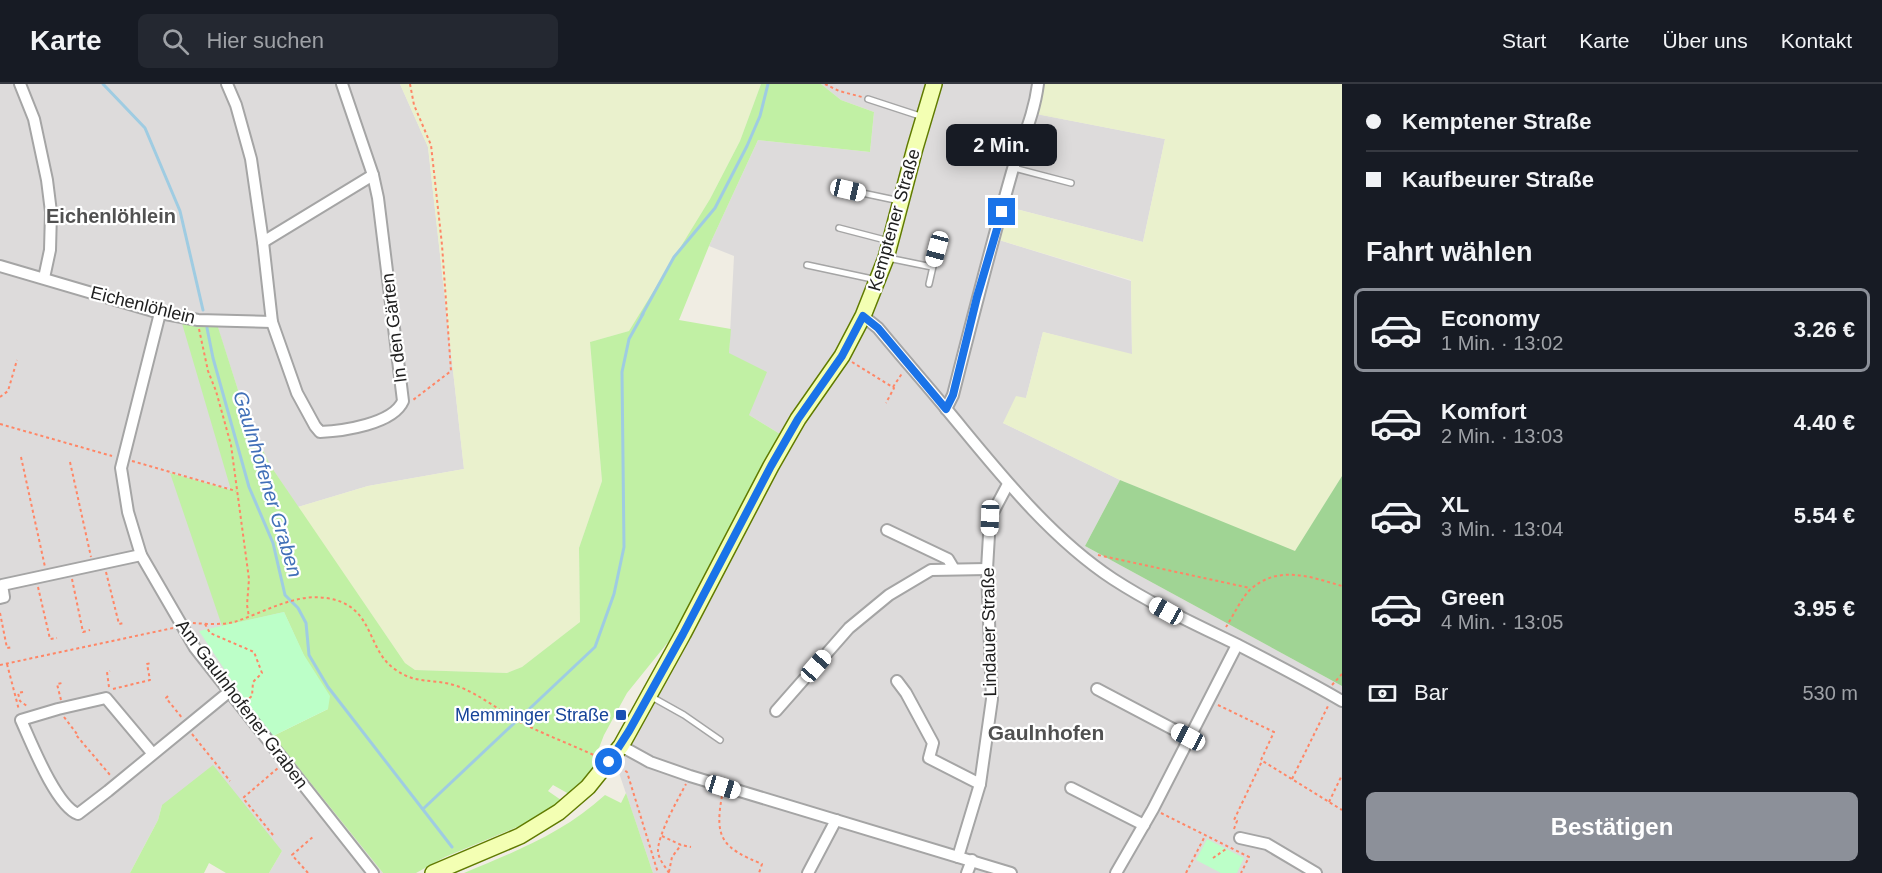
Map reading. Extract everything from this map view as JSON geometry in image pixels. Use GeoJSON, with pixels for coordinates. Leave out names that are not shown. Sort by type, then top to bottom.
{"type":"FeatureCollection","features":[{"type":"Feature","properties":{"kind":"street"},"geometry":{"type":"LineString","coordinates":[[20,84],[34,119],[47,180],[51,212],[51,250],[44,278]]}},
{"type":"Feature","properties":{"kind":"street"},"geometry":{"type":"LineString","coordinates":[[227,84],[236,105],[251,159],[272,322]]}},
{"type":"Feature","properties":{"kind":"street","name":"In den Gärten"},"geometry":{"type":"LineString","coordinates":[[272,322],[297,393],[320,432],[363,426],[400,408],[403,401],[402,391],[373,175],[342,84]]}},
{"type":"Feature","properties":{"kind":"street","name":"Kemptener Straße"},"geometry":{"type":"LineString","coordinates":[[433,873],[495,847],[545,821],[588,787],[621,746],[771,466],[798,419],[842,356],[863,316],[886,258],[934,84]]}},
{"type":"Feature","properties":{"kind":"street"},"geometry":{"type":"LineString","coordinates":[[946,409],[953,395],[977,297],[1014,168],[1035,106],[1038,84]]}},
{"type":"Feature","properties":{"kind":"street"},"geometry":{"type":"LineString","coordinates":[[263,242],[373,175]]}},
{"type":"Feature","properties":{"kind":"street","name":"Eichenlöhlein"},"geometry":{"type":"LineString","coordinates":[[0,266],[160,313],[198,320],[272,322]]}},
{"type":"Feature","properties":{"kind":"street","name":"Am Gaulnhofener Graben"},"geometry":{"type":"LineString","coordinates":[[160,313],[121,468],[128,512],[141,555],[195,648],[373,873]]}},
{"type":"Feature","properties":{"kind":"street"},"geometry":{"type":"LineString","coordinates":[[863,316],[878,328],[1008,484],[1078,552],[1112,578],[1152,603],[1337,698]]}},
{"type":"Feature","properties":{"kind":"street","name":"Lindauer Straße"},"geometry":{"type":"LineString","coordinates":[[958,856],[980,784],[992,699],[987,569],[990,518],[1008,484]]}},
{"type":"Feature","properties":{"kind":"street"},"geometry":{"type":"LineString","coordinates":[[887,530],[948,559],[954,569]]}},
{"type":"Feature","properties":{"kind":"street"},"geometry":{"type":"LineString","coordinates":[[0,598],[4,597],[1,582],[42,577],[141,555]]}},
{"type":"Feature","properties":{"kind":"street"},"geometry":{"type":"LineString","coordinates":[[776,711],[849,627],[869,609],[931,570],[987,569]]}},
{"type":"Feature","properties":{"kind":"street"},"geometry":{"type":"LineString","coordinates":[[1116,873],[1153,809],[1237,645]]}},
{"type":"Feature","properties":{"kind":"street"},"geometry":{"type":"LineString","coordinates":[[897,681],[933,743],[929,758],[980,784]]}},
{"type":"Feature","properties":{"kind":"street"},"geometry":{"type":"LineString","coordinates":[[1097,689],[1188,737]]}},
{"type":"Feature","properties":{"kind":"street"},"geometry":{"type":"LineString","coordinates":[[153,754],[106,698],[26,719],[42,767],[57,792],[73,812],[78,814],[117,784],[230,691]]}},
{"type":"Feature","properties":{"kind":"street"},"geometry":{"type":"LineString","coordinates":[[621,746],[650,762],[723,787],[1011,873]]}},
{"type":"Feature","properties":{"kind":"street"},"geometry":{"type":"LineString","coordinates":[[1071,788],[1144,825]]}},
{"type":"Feature","properties":{"kind":"street"},"geometry":{"type":"LineString","coordinates":[[808,873],[836,820]]}},
{"type":"Feature","properties":{"kind":"street"},"geometry":{"type":"LineString","coordinates":[[1234,835],[1267,844],[1316,873]]}},
{"type":"Feature","properties":{"kind":"street"},"geometry":{"type":"LineString","coordinates":[[967,873],[972,860]]}},
{"type":"Feature","properties":{"kind":"lane"},"geometry":{"type":"LineString","coordinates":[[868,99],[924,117]]}},
{"type":"Feature","properties":{"kind":"lane"},"geometry":{"type":"LineString","coordinates":[[1014,168],[1071,183]]}},
{"type":"Feature","properties":{"kind":"lane"},"geometry":{"type":"LineString","coordinates":[[848,190],[901,201]]}},
{"type":"Feature","properties":{"kind":"lane"},"geometry":{"type":"LineString","coordinates":[[839,228],[891,241]]}},
{"type":"Feature","properties":{"kind":"lane"},"geometry":{"type":"LineString","coordinates":[[929,284],[937,249]]}},
{"type":"Feature","properties":{"kind":"lane"},"geometry":{"type":"LineString","coordinates":[[886,258],[932,267]]}},
{"type":"Feature","properties":{"kind":"lane"},"geometry":{"type":"LineString","coordinates":[[807,265],[878,280]]}},
{"type":"Feature","properties":{"kind":"lane"},"geometry":{"type":"LineString","coordinates":[[649,695],[684,715],[720,740]]}},
{"type":"Feature","properties":{"kind":"path"},"geometry":{"type":"LineString","coordinates":[[400,408],[451,371],[442,244],[431,145],[414,105],[410,84]]}},
{"type":"Feature","properties":{"kind":"path"},"geometry":{"type":"LineString","coordinates":[[825,84],[838,91],[868,99]]}},
{"type":"Feature","properties":{"kind":"path"},"geometry":{"type":"LineString","coordinates":[[198,320],[208,371],[231,445],[249,579],[247,605],[249,617]]}},
{"type":"Feature","properties":{"kind":"path"},"geometry":{"type":"LineString","coordinates":[[842,356],[893,388]]}},
{"type":"Feature","properties":{"kind":"path"},"geometry":{"type":"LineString","coordinates":[[0,397],[8,391],[17,360]]}},
{"type":"Feature","properties":{"kind":"path"},"geometry":{"type":"LineString","coordinates":[[886,402],[907,364]]}},
{"type":"Feature","properties":{"kind":"path"},"geometry":{"type":"LineString","coordinates":[[870,373],[874,369]]}},
{"type":"Feature","properties":{"kind":"path"},"geometry":{"type":"LineString","coordinates":[[21,457],[42,577],[50,639],[57,638]]}},
{"type":"Feature","properties":{"kind":"path"},"geometry":{"type":"LineString","coordinates":[[70,462],[119,624],[124,623]]}},
{"type":"Feature","properties":{"kind":"path"},"geometry":{"type":"LineString","coordinates":[[1078,552],[1092,553],[1251,588]]}},
{"type":"Feature","properties":{"kind":"path"},"geometry":{"type":"LineString","coordinates":[[70,571],[83,632],[90,630]]}},
{"type":"Feature","properties":{"kind":"path"},"geometry":{"type":"LineString","coordinates":[[1220,637],[1251,588],[1272,576],[1293,573],[1342,586]]}},
{"type":"Feature","properties":{"kind":"path"},"geometry":{"type":"LineString","coordinates":[[0,665],[192,623],[231,622],[297,600],[326,598],[347,605],[357,612],[367,623],[384,660],[393,669],[415,680],[458,686],[523,724],[627,772],[658,873]]}},
{"type":"Feature","properties":{"kind":"path"},"geometry":{"type":"LineString","coordinates":[[0,613],[7,648],[13,647]]}},
{"type":"Feature","properties":{"kind":"path"},"geometry":{"type":"LineString","coordinates":[[205,624],[210,633],[254,652],[262,673],[253,682],[252,696],[242,706]]}},
{"type":"Feature","properties":{"kind":"path"},"geometry":{"type":"LineString","coordinates":[[110,671],[106,672],[110,690],[150,680],[147,664],[151,663]]}},
{"type":"Feature","properties":{"kind":"path"},"geometry":{"type":"LineString","coordinates":[[7,664],[26,719]]}},
{"type":"Feature","properties":{"kind":"path"},"geometry":{"type":"LineString","coordinates":[[62,683],[57,684],[61,709],[76,735],[117,784]]}},
{"type":"Feature","properties":{"kind":"path"},"geometry":{"type":"LineString","coordinates":[[16,693],[23,692]]}},
{"type":"Feature","properties":{"kind":"path"},"geometry":{"type":"LineString","coordinates":[[16,693],[27,706],[26,719]]}},
{"type":"Feature","properties":{"kind":"path"},"geometry":{"type":"LineString","coordinates":[[168,696],[166,698],[178,710],[187,726],[230,781]]}},
{"type":"Feature","properties":{"kind":"path"},"geometry":{"type":"LineString","coordinates":[[1292,779],[1337,698]]}},
{"type":"Feature","properties":{"kind":"path"},"geometry":{"type":"LineString","coordinates":[[1208,700],[1274,732],[1234,820],[1238,821],[1234,835],[1226,849],[1214,858]]}},
{"type":"Feature","properties":{"kind":"path"},"geometry":{"type":"LineString","coordinates":[[1262,761],[1342,810]]}},
{"type":"Feature","properties":{"kind":"path"},"geometry":{"type":"LineString","coordinates":[[273,835],[243,798],[285,762]]}},
{"type":"Feature","properties":{"kind":"path"},"geometry":{"type":"LineString","coordinates":[[1329,802],[1342,775]]}},
{"type":"Feature","properties":{"kind":"path"},"geometry":{"type":"LineString","coordinates":[[669,873],[662,863],[658,849],[664,828],[690,776]]}},
{"type":"Feature","properties":{"kind":"path"},"geometry":{"type":"LineString","coordinates":[[723,787],[719,812],[723,839],[740,855],[762,864],[759,873]]}},
{"type":"Feature","properties":{"kind":"path"},"geometry":{"type":"LineString","coordinates":[[1153,809],[1249,857],[1241,873]]}},
{"type":"Feature","properties":{"kind":"path"},"geometry":{"type":"LineString","coordinates":[[1186,873],[1206,835]]}},
{"type":"Feature","properties":{"kind":"path"},"geometry":{"type":"LineString","coordinates":[[308,873],[292,855],[314,836]]}},
{"type":"Feature","properties":{"kind":"path"},"geometry":{"type":"LineString","coordinates":[[662,836],[691,847]]}},
{"type":"Feature","properties":{"kind":"path"},"geometry":{"type":"LineString","coordinates":[[669,873],[672,857],[681,845]]}},
{"type":"Feature","properties":{"kind":"shaded area"},"geometry":{"type":"Polygon","coordinates":[[[0,84],[400,84],[428,147],[464,469],[368,486],[298,507],[270,465],[246,415],[217,325],[182,320],[232,490],[170,474],[284,612],[304,655],[273,736],[383,873],[269,873],[282,851],[162,805],[158,820],[130,873],[0,873],[0,84]]]}},
{"type":"Feature","properties":{"kind":"shaded area"},"geometry":{"type":"Polygon","coordinates":[[[821,84],[1042,84],[1037,114],[1165,139],[1143,242],[1008,207],[999,240],[1131,281],[1132,355],[1043,332],[1026,398],[1003,423],[1120,480],[1085,546],[1342,686],[1342,873],[653,873],[617,767],[780,434],[749,415],[729,353],[734,256],[709,246],[758,140],[870,152],[874,112],[841,100],[821,84]]]}},
{"type":"Feature","properties":{"kind":"green space"},"geometry":{"type":"Polygon","coordinates":[[[400,84],[761,84],[740,141],[710,199],[629,331],[590,342],[602,481],[579,548],[580,622],[522,667],[507,673],[415,670],[405,663],[298,507],[368,486],[464,469],[428,147],[400,84]]]}},
{"type":"Feature","properties":{"kind":"green space"},"geometry":{"type":"Polygon","coordinates":[[[761,84],[821,84],[841,100],[874,112],[870,152],[758,140],[709,246],[679,320],[731,329],[729,353],[767,372],[749,415],[780,434],[673,636],[627,693],[604,735],[594,761],[596,766],[569,794],[553,785],[548,791],[561,800],[534,820],[445,857],[416,873],[383,873],[273,736],[328,709],[284,612],[222,626],[170,473],[231,490],[181,320],[217,324],[246,415],[270,465],[405,663],[415,670],[507,673],[522,667],[580,622],[579,548],[602,481],[590,342],[629,331],[710,199],[740,141],[761,84]]]}},
{"type":"Feature","properties":{"kind":"green space"},"geometry":{"type":"Polygon","coordinates":[[[1042,84],[1342,84],[1342,476],[1295,552],[1120,480],[1003,423],[1016,396],[1026,398],[1043,332],[1132,354],[1131,280],[999,240],[1008,207],[1143,242],[1165,139],[1036,114],[1042,84]]]}},
{"type":"Feature","properties":{"kind":"green space"},"geometry":{"type":"Polygon","coordinates":[[[1342,476],[1342,686],[1085,546],[1120,480],[1295,551],[1342,476]]]}},
{"type":"Feature","properties":{"kind":"green space"},"geometry":{"type":"Polygon","coordinates":[[[284,612],[304,655],[330,696],[328,709],[273,736],[246,702],[199,631],[284,612]]]}},
{"type":"Feature","properties":{"kind":"green space"},"geometry":{"type":"Polygon","coordinates":[[[213,765],[282,851],[269,873],[226,873],[209,863],[204,873],[130,873],[158,820],[162,805],[213,765]]]}},
{"type":"Feature","properties":{"kind":"green space"},"geometry":{"type":"Polygon","coordinates":[[[626,793],[653,873],[464,873],[555,831],[589,809],[605,795],[621,803],[626,793]]]}},
{"type":"Feature","properties":{"kind":"green space"},"geometry":{"type":"Polygon","coordinates":[[[1207,839],[1244,858],[1237,873],[1221,873],[1196,860],[1207,839]]]}},
{"type":"Feature","properties":{"kind":"waterway","name":"Gaulnhofener Graben"},"geometry":{"type":"LineString","coordinates":[[103,84],[145,128],[180,211],[203,310]]}},
{"type":"Feature","properties":{"kind":"waterway"},"geometry":{"type":"LineString","coordinates":[[642,315],[674,257],[715,208],[760,116],[768,84]]}},
{"type":"Feature","properties":{"kind":"waterway"},"geometry":{"type":"LineString","coordinates":[[423,809],[595,647],[614,594],[624,547],[622,372],[629,339],[643,314]]}},
{"type":"Feature","properties":{"kind":"waterway","name":"Gaulnhofener Graben"},"geometry":{"type":"LineString","coordinates":[[207,328],[213,358],[249,487],[273,543],[285,595],[298,608],[306,623],[309,655],[328,687],[452,847]]}},
{"type":"Feature","properties":{"kind":"place","name":"Memminger Straße"},"geometry":{"type":"Point","coordinates":[621,715]}},
{"type":"Feature","properties":{"kind":"district","name":"Eichenlöhlein"},"geometry":{"type":"Point","coordinates":[111,216]}},
{"type":"Feature","properties":{"kind":"district","name":"Gaulnhofen"},"geometry":{"type":"Point","coordinates":[1046,732]}},
{"type":"Feature","properties":{"kind":"route"},"geometry":{"type":"LineString","coordinates":[[609,762],[621,746],[683,634],[771,466],[798,419],[842,356],[863,316],[878,328],[946,409],[953,395],[977,297],[1002,212]]}}]}
